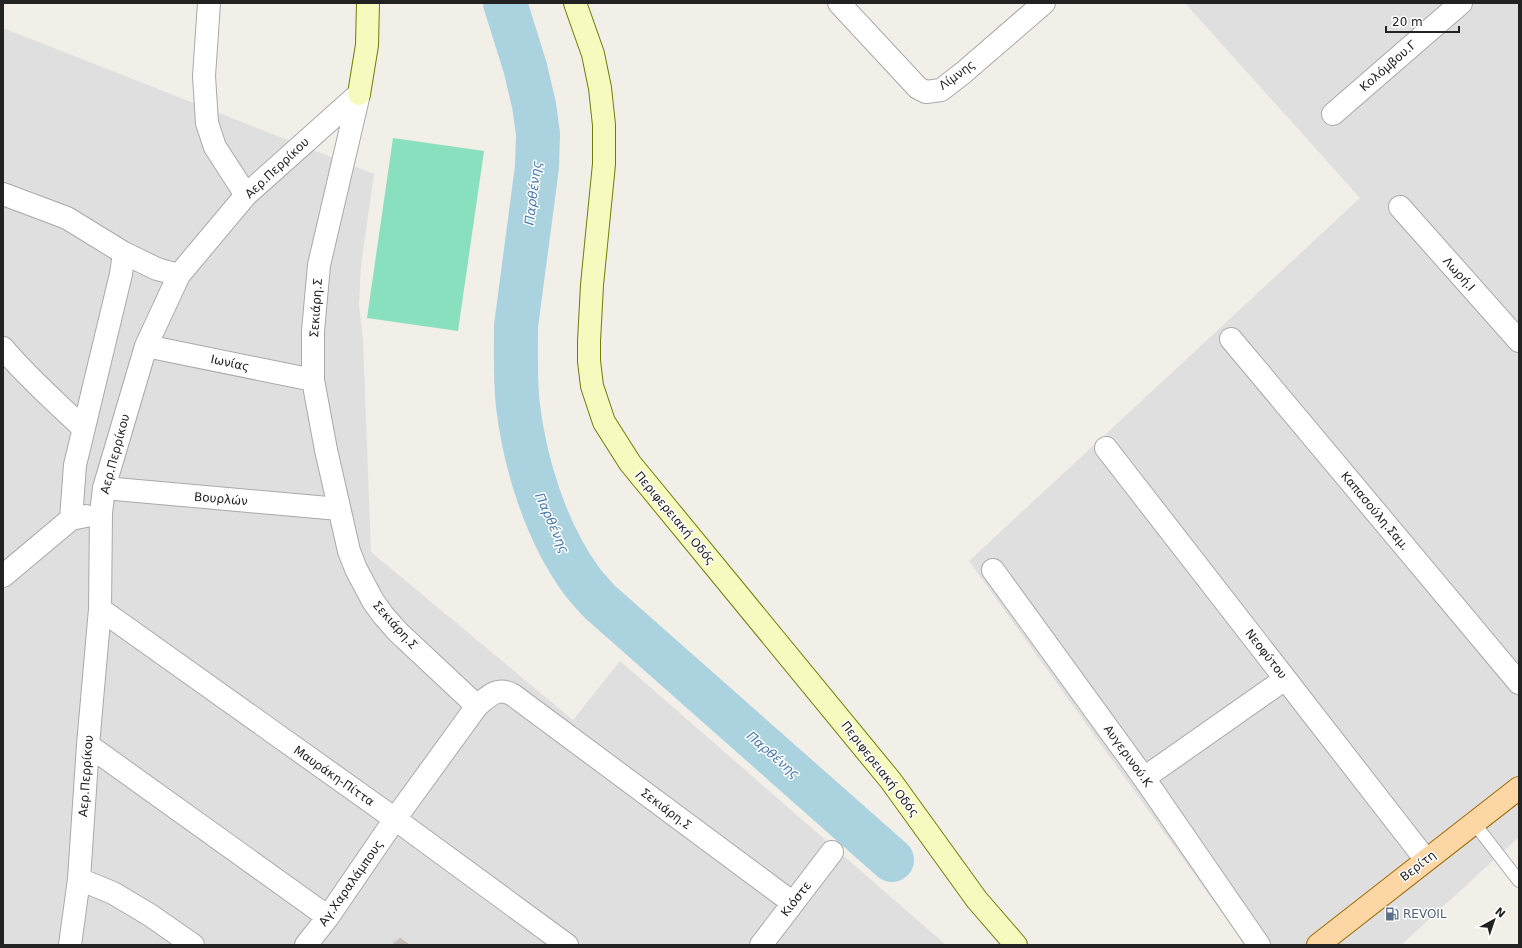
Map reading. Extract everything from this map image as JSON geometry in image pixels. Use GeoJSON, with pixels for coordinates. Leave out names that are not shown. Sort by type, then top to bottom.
{"type":"FeatureCollection","features":[{"type":"Feature","properties":{"kind":"main road"},"geometry":{"type":"LineString","coordinates":[[359,94],[367,45],[368,3]]}},
{"type":"Feature","properties":{"kind":"main road","name":"Περιφερειακή Οδός"},"geometry":{"type":"LineString","coordinates":[[576,3],[593,54],[600,88],[604,126],[604,164],[592,285],[589,361],[592,386],[604,422],[630,463],[891,780],[977,900],[1016,945]]}},
{"type":"Feature","properties":{"kind":"main road","name":"Βερίτη"},"geometry":{"type":"LineString","coordinates":[[1318,945],[1519,788]]}},
{"type":"Feature","properties":{"kind":"street"},"geometry":{"type":"LineString","coordinates":[[209,3],[204,76],[207,123],[215,147],[246,195]]}},
{"type":"Feature","properties":{"kind":"street","name":"Λίμνης"},"geometry":{"type":"LineString","coordinates":[[839,3],[918,88],[926,92],[941,90],[963,73],[1044,3]]}},
{"type":"Feature","properties":{"kind":"street","name":"Κολόμβου.Γ"},"geometry":{"type":"LineString","coordinates":[[1333,114],[1461,3]]}},
{"type":"Feature","properties":{"kind":"street","name":"Αερ.Περρίκου"},"geometry":{"type":"LineString","coordinates":[[70,945],[79,879],[88,745],[100,609],[101,513],[104,488],[146,346],[179,276],[246,195],[359,94]]}},
{"type":"Feature","properties":{"kind":"street","name":"Σεκιάρη.Σ"},"geometry":{"type":"LineString","coordinates":[[359,94],[319,265],[313,331],[313,380],[326,450],[348,551],[373,601],[398,632],[477,706],[494,692],[502,691],[513,695],[793,904]]}},
{"type":"Feature","properties":{"kind":"street"},"geometry":{"type":"LineString","coordinates":[[3,194],[67,218],[124,253],[157,269],[179,276]]}},
{"type":"Feature","properties":{"kind":"street","name":"Λωρή.Ι"},"geometry":{"type":"LineString","coordinates":[[1400,207],[1519,341]]}},
{"type":"Feature","properties":{"kind":"street"},"geometry":{"type":"LineString","coordinates":[[72,519],[75,465],[121,274],[124,253]]}},
{"type":"Feature","properties":{"kind":"street","name":"Καπασούλη.Σαμ."},"geometry":{"type":"LineString","coordinates":[[1231,339],[1519,683]]}},
{"type":"Feature","properties":{"kind":"street","name":"Ιωνίας"},"geometry":{"type":"LineString","coordinates":[[146,346],[313,380]]}},
{"type":"Feature","properties":{"kind":"street"},"geometry":{"type":"LineString","coordinates":[[3,348],[52,400],[83,428]]}},
{"type":"Feature","properties":{"kind":"street","name":"Νεοφύτου"},"geometry":{"type":"LineString","coordinates":[[1106,448],[1426,860]]}},
{"type":"Feature","properties":{"kind":"street","name":"Βουρλών"},"geometry":{"type":"LineString","coordinates":[[104,488],[339,509]]}},
{"type":"Feature","properties":{"kind":"street"},"geometry":{"type":"LineString","coordinates":[[3,576],[72,519],[101,513]]}},
{"type":"Feature","properties":{"kind":"street","name":"Αυγερινού.Κ"},"geometry":{"type":"LineString","coordinates":[[993,570],[1144,778],[1260,945]]}},
{"type":"Feature","properties":{"kind":"street","name":"Μαυράκη-Πίττα"},"geometry":{"type":"LineString","coordinates":[[100,609],[396,820],[553,941]]}},
{"type":"Feature","properties":{"kind":"street"},"geometry":{"type":"LineString","coordinates":[[1144,778],[1285,679]]}},
{"type":"Feature","properties":{"kind":"street","name":"Αγ.Χαραλάμπους"},"geometry":{"type":"LineString","coordinates":[[306,945],[328,917],[477,706]]}},
{"type":"Feature","properties":{"kind":"street"},"geometry":{"type":"LineString","coordinates":[[88,745],[328,917]]}},
{"type":"Feature","properties":{"kind":"street","name":"Κιόστε"},"geometry":{"type":"LineString","coordinates":[[761,945],[832,852]]}},
{"type":"Feature","properties":{"kind":"street"},"geometry":{"type":"LineString","coordinates":[[79,879],[113,893],[150,915],[193,945]]}},
{"type":"Feature","properties":{"kind":"lane"},"geometry":{"type":"LineString","coordinates":[[1474,823],[1519,881]]}},
{"type":"Feature","properties":{"kind":"shaded area"},"geometry":{"type":"Polygon","coordinates":[[[1185,3],[1519,3],[1519,837],[1401,945],[1245,945],[969,561],[1360,198],[1185,3]]]}},
{"type":"Feature","properties":{"kind":"shaded area"},"geometry":{"type":"Polygon","coordinates":[[[3,28],[374,174],[361,265],[359,304],[363,340],[371,552],[573,720],[620,661],[946,945],[3,945],[3,28]]]}},
{"type":"Feature","properties":{"kind":"green space"},"geometry":{"type":"Polygon","coordinates":[[[393,138],[484,151],[458,331],[367,318],[393,138]]]}},
{"type":"Feature","properties":{"kind":"building"},"geometry":{"type":"Polygon","coordinates":[[[400,938],[409,945],[395,945],[400,938]]]}},
{"type":"Feature","properties":{"kind":"waterway","name":"Παρθένης"},"geometry":{"type":"LineString","coordinates":[[505,3],[525,67],[534,105],[538,134],[537,167],[516,326],[517,396],[521,428],[532,474],[539,497],[557,541],[583,583],[599,601],[892,860]]}},
{"type":"Feature","properties":{"kind":"place","name":"REVOIL"},"geometry":{"type":"Point","coordinates":[1392,914]}}]}
